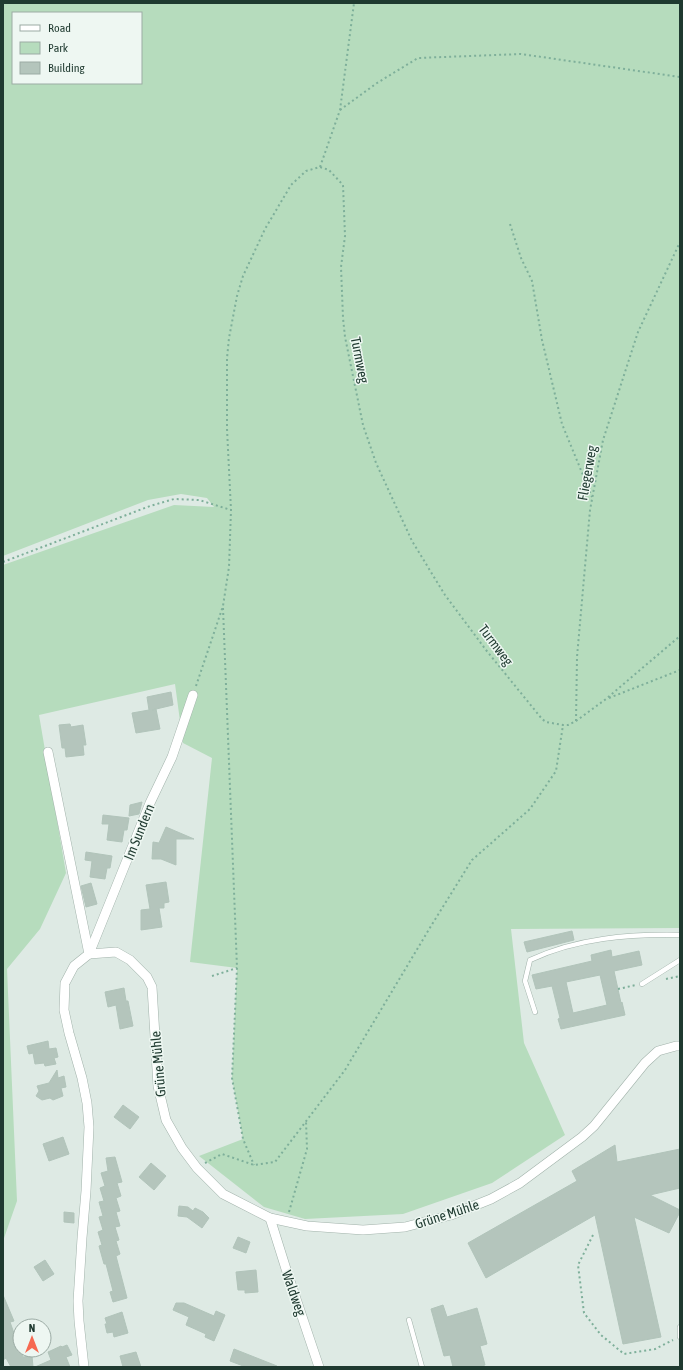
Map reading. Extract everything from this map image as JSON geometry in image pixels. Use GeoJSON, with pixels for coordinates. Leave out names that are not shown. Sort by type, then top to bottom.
{"type":"FeatureCollection","features":[{"type":"Feature","properties":{"kind":"street","name":"Im Sundern"},"geometry":{"type":"LineString","coordinates":[[89,954],[150,803],[172,757],[193,695]]}},
{"type":"Feature","properties":{"kind":"street"},"geometry":{"type":"LineString","coordinates":[[48,752],[89,954],[74,966],[65,982],[64,1010],[82,1078],[87,1103],[89,1127],[78,1301],[79,1328],[84,1367]]}},
{"type":"Feature","properties":{"kind":"street","name":"Grüne Mühle"},"geometry":{"type":"LineString","coordinates":[[89,954],[116,952],[130,960],[147,977],[152,987],[158,1086],[166,1120],[182,1148],[196,1168],[223,1194],[270,1218],[307,1226],[363,1230],[405,1227],[451,1215],[491,1199],[520,1183],[582,1137],[594,1126],[645,1062],[658,1051],[680,1046]]}},
{"type":"Feature","properties":{"kind":"street","name":"Waldweg"},"geometry":{"type":"LineString","coordinates":[[270,1218],[319,1367]]}},
{"type":"Feature","properties":{"kind":"lane"},"geometry":{"type":"LineString","coordinates":[[534,1012],[525,981],[530,960],[545,952],[586,941],[648,935],[680,935]]}},
{"type":"Feature","properties":{"kind":"lane"},"geometry":{"type":"LineString","coordinates":[[642,984],[680,960]]}},
{"type":"Feature","properties":{"kind":"lane"},"geometry":{"type":"LineString","coordinates":[[409,1320],[422,1367]]}},
{"type":"Feature","properties":{"kind":"lane"},"geometry":{"type":"LineString","coordinates":[[680,1327],[680,1337]]}},
{"type":"Feature","properties":{"kind":"path"},"geometry":{"type":"LineString","coordinates":[[193,695],[223,606],[229,567],[231,510],[227,429],[227,358],[229,338],[237,296],[253,252],[283,196],[291,185],[306,171],[320,167],[340,110],[354,3]]}},
{"type":"Feature","properties":{"kind":"path"},"geometry":{"type":"LineString","coordinates":[[340,110],[377,83],[418,58],[522,54],[680,77]]}},
{"type":"Feature","properties":{"kind":"path","name":"Turmweg"},"geometry":{"type":"LineString","coordinates":[[320,167],[329,170],[343,185],[345,236],[341,267],[345,336],[363,425],[376,462],[412,541],[445,595],[486,650],[542,719],[546,722],[563,725]]}},
{"type":"Feature","properties":{"kind":"path"},"geometry":{"type":"LineString","coordinates":[[510,224],[521,258],[532,281],[542,340],[562,424],[592,498]]}},
{"type":"Feature","properties":{"kind":"path","name":"Fliegerweg"},"geometry":{"type":"LineString","coordinates":[[576,721],[578,657],[592,498],[602,440],[638,332],[680,242]]}},
{"type":"Feature","properties":{"kind":"path"},"geometry":{"type":"LineString","coordinates":[[3,562],[150,506],[174,499],[199,500],[231,510]]}},
{"type":"Feature","properties":{"kind":"path"},"geometry":{"type":"LineString","coordinates":[[223,606],[237,968],[232,1078],[243,1139],[254,1165]]}},
{"type":"Feature","properties":{"kind":"path"},"geometry":{"type":"LineString","coordinates":[[196,1168],[222,1154],[254,1165],[275,1162],[345,1070],[472,860],[530,809],[556,772],[563,725],[568,725],[576,721],[606,699],[680,636]]}},
{"type":"Feature","properties":{"kind":"path"},"geometry":{"type":"LineString","coordinates":[[606,699],[680,670]]}},
{"type":"Feature","properties":{"kind":"path"},"geometry":{"type":"LineString","coordinates":[[212,976],[237,968]]}},
{"type":"Feature","properties":{"kind":"path"},"geometry":{"type":"LineString","coordinates":[[286,1221],[307,1149],[306,1121]]}},
{"type":"Feature","properties":{"kind":"path"},"geometry":{"type":"LineString","coordinates":[[593,1235],[578,1265],[584,1312],[602,1335],[624,1354],[655,1349],[680,1337]]}},
{"type":"Feature","properties":{"kind":"green space"},"geometry":{"type":"Polygon","coordinates":[[[3,3],[680,3],[680,928],[511,929],[524,1043],[565,1135],[492,1183],[403,1214],[305,1219],[264,1207],[199,1156],[243,1139],[232,1078],[237,968],[190,962],[212,758],[183,743],[175,684],[39,715],[66,873],[40,929],[7,969],[17,1201],[3,1241],[3,565],[174,505],[214,507],[207,498],[181,494],[148,500],[3,556],[3,3]]]}},
{"type":"Feature","properties":{"kind":"building"},"geometry":{"type":"Polygon","coordinates":[[[171,692],[173,705],[156,709],[160,729],[136,733],[132,713],[149,710],[147,697],[171,692]]]}},
{"type":"Feature","properties":{"kind":"building"},"geometry":{"type":"Polygon","coordinates":[[[70,724],[71,727],[83,725],[86,745],[83,745],[84,755],[66,757],[65,748],[62,748],[59,725],[70,724]]]}},
{"type":"Feature","properties":{"kind":"building"},"geometry":{"type":"Polygon","coordinates":[[[142,802],[139,814],[129,816],[130,805],[142,802]]]}},
{"type":"Feature","properties":{"kind":"building"},"geometry":{"type":"Polygon","coordinates":[[[103,815],[129,818],[127,830],[124,830],[122,842],[107,840],[109,824],[102,824],[103,815]]]}},
{"type":"Feature","properties":{"kind":"building"},"geometry":{"type":"Polygon","coordinates":[[[166,827],[194,839],[176,839],[176,865],[161,859],[152,859],[153,842],[159,843],[166,827]]]}},
{"type":"Feature","properties":{"kind":"building"},"geometry":{"type":"Polygon","coordinates":[[[86,852],[112,856],[110,868],[107,868],[105,879],[90,877],[92,861],[85,860],[86,852]]]}},
{"type":"Feature","properties":{"kind":"building"},"geometry":{"type":"Polygon","coordinates":[[[166,882],[169,902],[164,903],[164,908],[159,908],[162,927],[141,930],[141,910],[150,909],[146,885],[166,882]]]}},
{"type":"Feature","properties":{"kind":"building"},"geometry":{"type":"Polygon","coordinates":[[[91,883],[97,904],[86,907],[81,886],[91,883]]]}},
{"type":"Feature","properties":{"kind":"building"},"geometry":{"type":"Polygon","coordinates":[[[572,931],[574,940],[527,952],[524,942],[572,931]]]}},
{"type":"Feature","properties":{"kind":"building"},"geometry":{"type":"Polygon","coordinates":[[[611,950],[612,957],[639,951],[642,965],[614,971],[625,1015],[561,1029],[558,1019],[560,1018],[552,986],[536,989],[532,975],[592,961],[591,955],[611,950]],[[600,975],[566,982],[573,1013],[607,1005],[600,975]]]}},
{"type":"Feature","properties":{"kind":"building"},"geometry":{"type":"Polygon","coordinates":[[[124,988],[133,1026],[120,1029],[116,1005],[108,1007],[105,992],[124,988]]]}},
{"type":"Feature","properties":{"kind":"building"},"geometry":{"type":"Polygon","coordinates":[[[48,1041],[49,1049],[56,1048],[58,1057],[54,1058],[56,1064],[45,1066],[44,1063],[35,1064],[33,1053],[29,1054],[27,1046],[48,1041]]]}},
{"type":"Feature","properties":{"kind":"building"},"geometry":{"type":"Polygon","coordinates":[[[57,1070],[58,1078],[64,1076],[66,1087],[61,1088],[63,1096],[53,1100],[50,1098],[42,1100],[36,1096],[39,1091],[37,1086],[49,1083],[57,1070]]]}},
{"type":"Feature","properties":{"kind":"building"},"geometry":{"type":"Polygon","coordinates":[[[123,1105],[139,1117],[130,1129],[114,1117],[123,1105]]]}},
{"type":"Feature","properties":{"kind":"building"},"geometry":{"type":"Polygon","coordinates":[[[63,1137],[69,1154],[49,1161],[43,1144],[63,1137]]]}},
{"type":"Feature","properties":{"kind":"building"},"geometry":{"type":"Polygon","coordinates":[[[615,1145],[617,1162],[680,1149],[680,1188],[650,1195],[680,1210],[669,1233],[634,1217],[661,1337],[623,1344],[595,1215],[486,1278],[468,1243],[577,1181],[572,1171],[615,1145]]]}},
{"type":"Feature","properties":{"kind":"building"},"geometry":{"type":"Polygon","coordinates":[[[115,1157],[122,1182],[117,1183],[121,1196],[116,1198],[120,1211],[116,1212],[120,1226],[115,1227],[119,1240],[116,1241],[120,1254],[116,1256],[127,1298],[113,1302],[110,1292],[113,1291],[106,1264],[104,1264],[99,1246],[102,1245],[98,1232],[103,1230],[99,1217],[103,1216],[99,1202],[104,1201],[100,1188],[105,1186],[101,1173],[108,1171],[106,1158],[115,1157]]]}},
{"type":"Feature","properties":{"kind":"building"},"geometry":{"type":"Polygon","coordinates":[[[151,1163],[166,1176],[154,1190],[139,1177],[151,1163]]]}},
{"type":"Feature","properties":{"kind":"building"},"geometry":{"type":"Polygon","coordinates":[[[179,1206],[188,1207],[193,1211],[195,1208],[203,1212],[209,1218],[202,1228],[187,1217],[178,1216],[179,1206]]]}},
{"type":"Feature","properties":{"kind":"building"},"geometry":{"type":"Polygon","coordinates":[[[64,1212],[74,1213],[74,1223],[64,1222],[64,1212]]]}},
{"type":"Feature","properties":{"kind":"building"},"geometry":{"type":"Polygon","coordinates":[[[238,1237],[250,1242],[246,1253],[233,1248],[238,1237]]]}},
{"type":"Feature","properties":{"kind":"building"},"geometry":{"type":"Polygon","coordinates":[[[45,1260],[54,1274],[43,1281],[34,1267],[45,1260]]]}},
{"type":"Feature","properties":{"kind":"building"},"geometry":{"type":"Polygon","coordinates":[[[256,1270],[258,1292],[245,1293],[245,1290],[238,1290],[236,1272],[256,1270]]]}},
{"type":"Feature","properties":{"kind":"building"},"geometry":{"type":"Polygon","coordinates":[[[3,1295],[13,1318],[12,1322],[10,1322],[12,1328],[12,1358],[32,1358],[33,1367],[11,1367],[6,1358],[3,1360],[3,1295]]]}},
{"type":"Feature","properties":{"kind":"building"},"geometry":{"type":"Polygon","coordinates":[[[176,1303],[184,1303],[214,1316],[216,1311],[225,1315],[214,1341],[205,1337],[206,1334],[186,1325],[189,1317],[173,1310],[176,1303]]]}},
{"type":"Feature","properties":{"kind":"building"},"geometry":{"type":"Polygon","coordinates":[[[443,1305],[447,1317],[477,1308],[487,1344],[480,1346],[485,1365],[478,1367],[453,1367],[450,1355],[444,1356],[431,1309],[443,1305]]]}},
{"type":"Feature","properties":{"kind":"building"},"geometry":{"type":"Polygon","coordinates":[[[122,1312],[128,1333],[114,1337],[113,1332],[107,1333],[105,1318],[122,1312]]]}},
{"type":"Feature","properties":{"kind":"building"},"geometry":{"type":"Polygon","coordinates":[[[67,1345],[72,1355],[66,1357],[70,1367],[35,1367],[51,1360],[52,1350],[61,1346],[67,1345]]]}},
{"type":"Feature","properties":{"kind":"building"},"geometry":{"type":"Polygon","coordinates":[[[234,1349],[277,1367],[246,1367],[230,1361],[234,1349]]]}},
{"type":"Feature","properties":{"kind":"building"},"geometry":{"type":"Polygon","coordinates":[[[136,1352],[141,1367],[123,1367],[120,1356],[136,1352]]]}}]}
